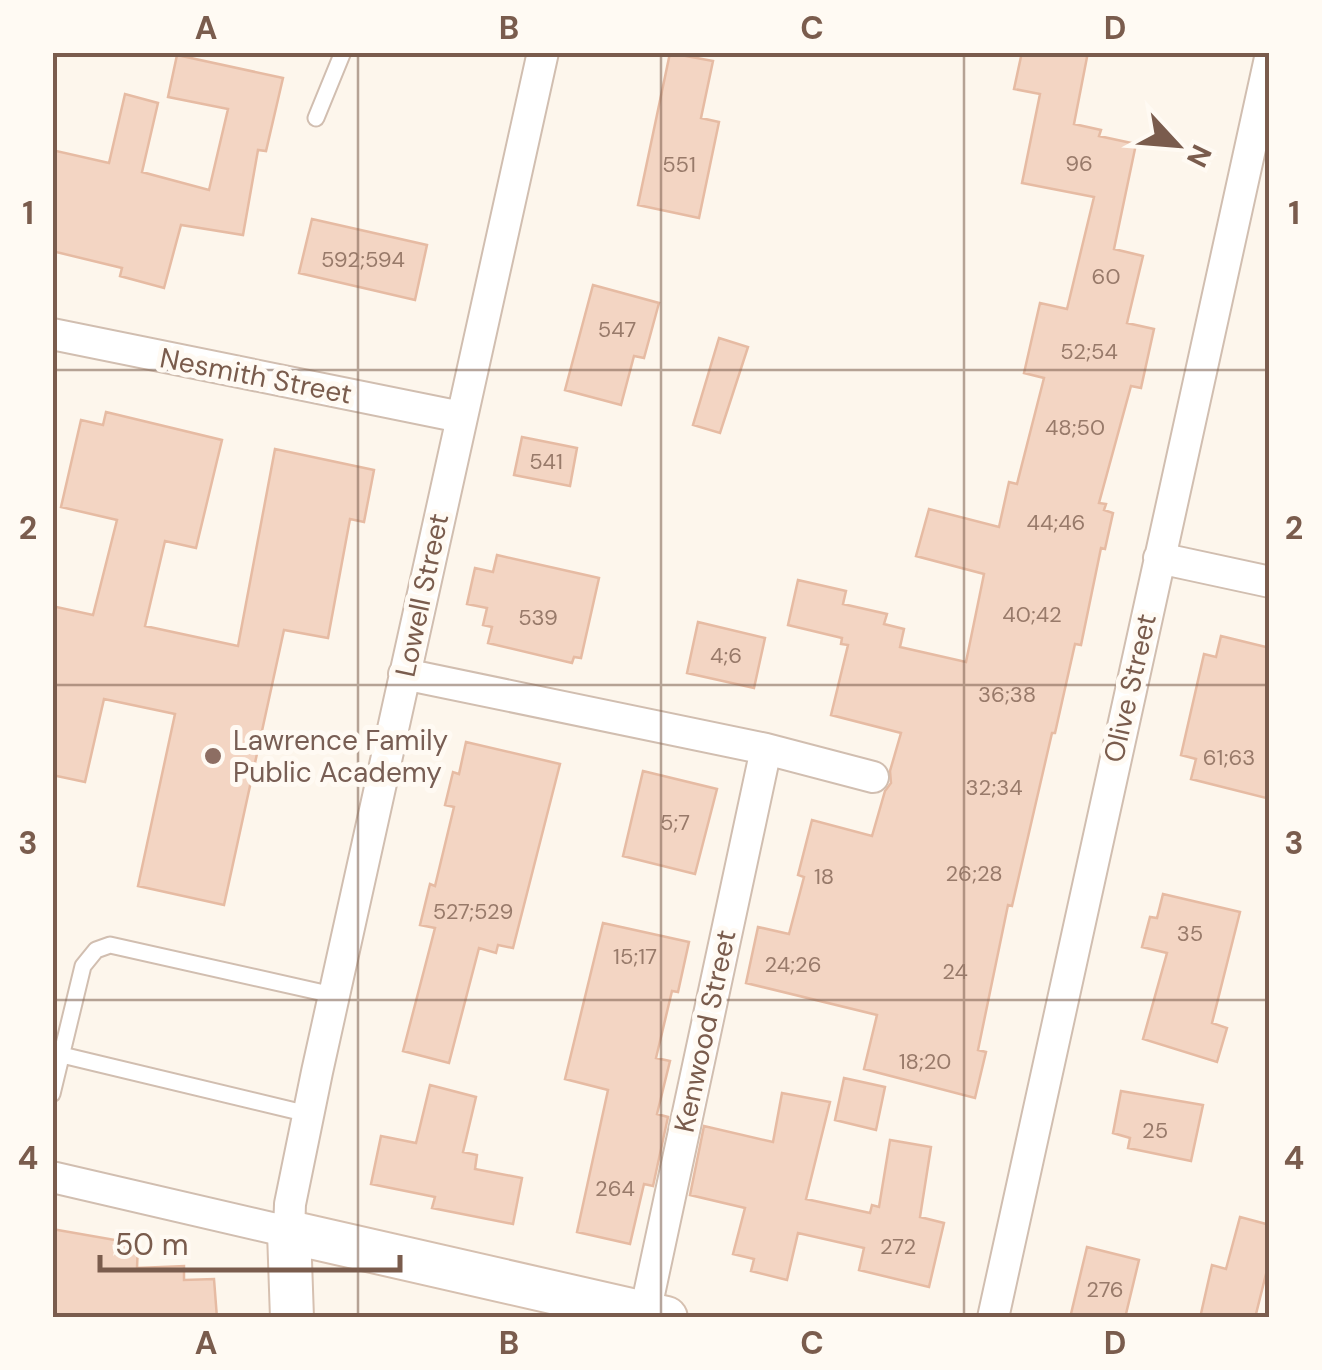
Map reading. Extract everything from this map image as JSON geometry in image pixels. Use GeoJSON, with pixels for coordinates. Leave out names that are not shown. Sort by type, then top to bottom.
{"type":"FeatureCollection","features":[{"type":"Feature","properties":{"kind":"street","name":"Lowell Street"},"geometry":{"type":"LineString","coordinates":[[292,1318],[290,1204],[543,52]]}},
{"type":"Feature","properties":{"kind":"street","name":"Olive Street"},"geometry":{"type":"LineString","coordinates":[[993,1318],[1270,58]]}},
{"type":"Feature","properties":{"kind":"street","name":"Nesmith Street"},"geometry":{"type":"LineString","coordinates":[[52,334],[461,418]]}},
{"type":"Feature","properties":{"kind":"street"},"geometry":{"type":"LineString","coordinates":[[1159,558],[1270,582]]}},
{"type":"Feature","properties":{"kind":"street"},"geometry":{"type":"LineString","coordinates":[[404,674],[766,750],[873,777]]}},
{"type":"Feature","properties":{"kind":"street","name":"Kenwood Street"},"geometry":{"type":"LineString","coordinates":[[655,1315],[766,750]]}},
{"type":"Feature","properties":{"kind":"street"},"geometry":{"type":"LineString","coordinates":[[52,1177],[655,1315]]}},
{"type":"Feature","properties":{"kind":"lane"},"geometry":{"type":"LineString","coordinates":[[316,118],[343,52]]}},
{"type":"Feature","properties":{"kind":"lane"},"geometry":{"type":"LineString","coordinates":[[52,1094],[84,966],[96,950],[110,945],[333,996]]}},
{"type":"Feature","properties":{"kind":"lane"},"geometry":{"type":"LineString","coordinates":[[62,1054],[308,1114]]}},
{"type":"Feature","properties":{"kind":"building"},"geometry":{"type":"Polygon","coordinates":[[[1022,52],[1088,52],[1074,124],[1101,130],[1099,136],[1136,144],[1114,249],[1143,256],[1127,323],[1154,329],[1141,388],[1131,386],[1099,503],[1106,504],[1104,510],[1113,513],[1105,549],[1101,548],[1081,645],[1075,644],[1052,733],[1012,906],[1008,905],[978,1050],[986,1052],[975,1098],[864,1069],[877,1015],[746,983],[758,927],[789,934],[804,877],[798,875],[812,820],[872,836],[891,783],[890,771],[901,733],[831,715],[848,645],[841,644],[842,638],[788,625],[798,580],[846,591],[843,604],[887,614],[884,624],[904,629],[900,647],[966,662],[984,574],[916,556],[929,509],[999,527],[1009,482],[1017,484],[1044,378],[1024,373],[1040,303],[1067,309],[1094,197],[1022,183],[1040,94],[1014,89],[1022,52]]]}},
{"type":"Feature","properties":{"kind":"building"},"geometry":{"type":"Polygon","coordinates":[[[670,53],[713,61],[701,118],[719,122],[699,218],[638,205],[670,53]]]}},
{"type":"Feature","properties":{"kind":"building"},"geometry":{"type":"Polygon","coordinates":[[[177,55],[283,78],[266,151],[258,150],[243,235],[181,225],[164,288],[120,276],[122,268],[52,251],[52,150],[109,163],[125,94],[158,103],[142,172],[209,190],[228,109],[168,97],[177,55]]]}},
{"type":"Feature","properties":{"kind":"building"},"geometry":{"type":"Polygon","coordinates":[[[312,219],[427,245],[415,300],[299,273],[312,219]]]}},
{"type":"Feature","properties":{"kind":"building"},"geometry":{"type":"Polygon","coordinates":[[[593,285],[659,303],[644,358],[634,356],[621,405],[565,390],[593,285]]]}},
{"type":"Feature","properties":{"kind":"building"},"geometry":{"type":"Polygon","coordinates":[[[719,338],[748,347],[720,433],[693,425],[719,338]]]}},
{"type":"Feature","properties":{"kind":"building"},"geometry":{"type":"Polygon","coordinates":[[[106,412],[222,440],[196,548],[165,541],[145,626],[238,646],[275,449],[374,470],[364,522],[350,519],[328,638],[284,630],[224,905],[138,886],[175,714],[104,699],[85,782],[52,775],[52,606],[93,615],[117,520],[61,507],[81,420],[103,425],[106,412]]]}},
{"type":"Feature","properties":{"kind":"building"},"geometry":{"type":"Polygon","coordinates":[[[522,437],[577,448],[570,486],[514,475],[522,437]]]}},
{"type":"Feature","properties":{"kind":"building"},"geometry":{"type":"Polygon","coordinates":[[[497,555],[599,578],[581,658],[574,657],[572,663],[488,643],[492,627],[483,625],[487,608],[467,604],[475,568],[493,572],[497,555]]]}},
{"type":"Feature","properties":{"kind":"building"},"geometry":{"type":"Polygon","coordinates":[[[698,622],[765,638],[754,688],[687,673],[698,622]]]}},
{"type":"Feature","properties":{"kind":"building"},"geometry":{"type":"Polygon","coordinates":[[[1221,636],[1270,648],[1270,799],[1191,779],[1196,759],[1181,755],[1204,654],[1216,657],[1221,636]]]}},
{"type":"Feature","properties":{"kind":"building"},"geometry":{"type":"Polygon","coordinates":[[[466,742],[560,764],[513,948],[498,945],[496,953],[479,948],[449,1063],[403,1051],[435,928],[420,925],[430,884],[435,886],[454,807],[445,805],[453,772],[459,774],[466,742]]]}},
{"type":"Feature","properties":{"kind":"building"},"geometry":{"type":"Polygon","coordinates":[[[643,771],[717,789],[695,874],[623,856],[643,771]]]}},
{"type":"Feature","properties":{"kind":"building"},"geometry":{"type":"Polygon","coordinates":[[[1163,894],[1240,912],[1212,1023],[1227,1028],[1217,1062],[1143,1039],[1167,953],[1142,947],[1150,917],[1157,918],[1163,894]]]}},
{"type":"Feature","properties":{"kind":"building"},"geometry":{"type":"Polygon","coordinates":[[[603,923],[689,942],[678,992],[672,991],[656,1058],[670,1061],[657,1114],[668,1117],[653,1186],[644,1184],[630,1244],[577,1232],[608,1090],[565,1079],[603,923]]]}},
{"type":"Feature","properties":{"kind":"building"},"geometry":{"type":"Polygon","coordinates":[[[844,1078],[885,1087],[876,1130],[835,1120],[844,1078]]]}},
{"type":"Feature","properties":{"kind":"building"},"geometry":{"type":"Polygon","coordinates":[[[430,1085],[476,1097],[463,1152],[477,1155],[475,1169],[522,1178],[513,1224],[432,1208],[435,1197],[371,1184],[381,1136],[416,1143],[430,1085]]]}},
{"type":"Feature","properties":{"kind":"building"},"geometry":{"type":"Polygon","coordinates":[[[1121,1091],[1203,1105],[1191,1161],[1128,1148],[1130,1138],[1113,1133],[1121,1091]]]}},
{"type":"Feature","properties":{"kind":"building"},"geometry":{"type":"Polygon","coordinates":[[[782,1093],[830,1102],[806,1199],[870,1213],[872,1205],[879,1207],[890,1140],[931,1147],[920,1217],[944,1223],[929,1287],[859,1270],[864,1248],[798,1233],[787,1280],[751,1271],[754,1259],[733,1254],[745,1208],[690,1195],[704,1126],[773,1142],[782,1093]]]}},
{"type":"Feature","properties":{"kind":"building"},"geometry":{"type":"Polygon","coordinates":[[[1240,1217],[1270,1225],[1270,1258],[1255,1318],[1200,1318],[1212,1265],[1226,1269],[1240,1217]]]}},
{"type":"Feature","properties":{"kind":"building"},"geometry":{"type":"Polygon","coordinates":[[[52,1229],[138,1244],[137,1268],[184,1266],[184,1280],[214,1279],[217,1318],[52,1318],[52,1229]]]}},
{"type":"Feature","properties":{"kind":"building"},"geometry":{"type":"Polygon","coordinates":[[[1087,1247],[1139,1260],[1125,1318],[1070,1318],[1087,1247]]]}},
{"type":"Feature","properties":{"kind":"place","name":"Lawrence Family Public Academy"},"geometry":{"type":"Point","coordinates":[213,756]}}]}
